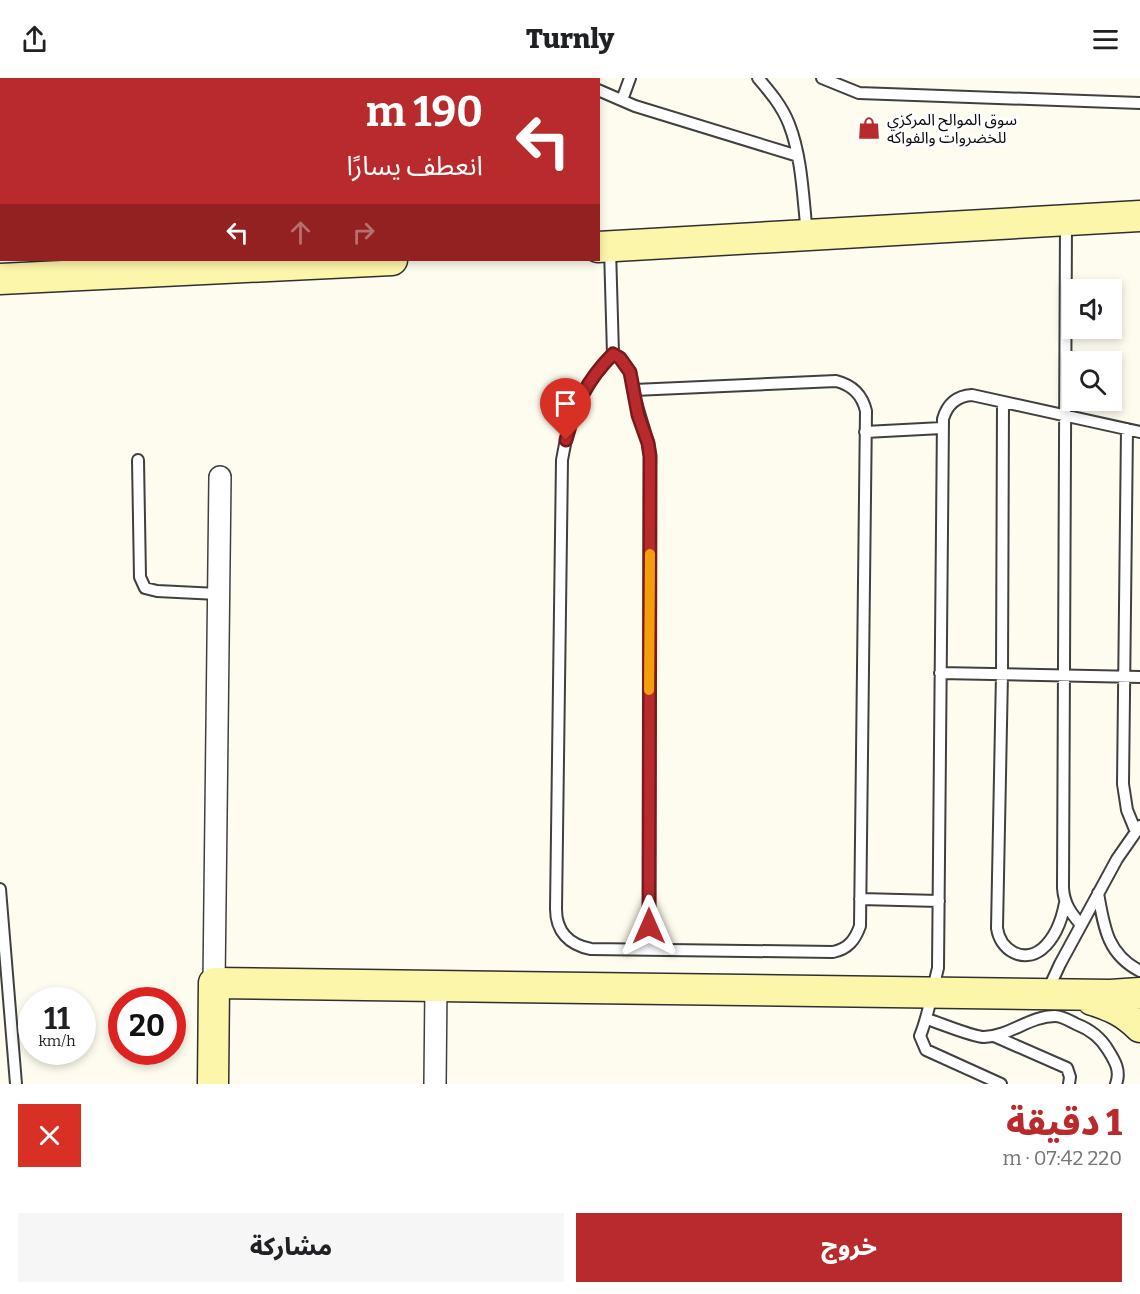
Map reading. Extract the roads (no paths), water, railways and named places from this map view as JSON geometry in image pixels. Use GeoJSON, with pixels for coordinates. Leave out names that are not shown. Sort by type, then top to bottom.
{"type":"FeatureCollection","features":[{"type":"Feature","properties":{"kind":"street"},"geometry":{"type":"LineString","coordinates":[[604,247],[1140,216]]}},
{"type":"Feature","properties":{"kind":"street"},"geometry":{"type":"LineString","coordinates":[[0,279],[58,268],[338,261]]}},
{"type":"Feature","properties":{"kind":"street"},"geometry":{"type":"LineString","coordinates":[[213,1084],[220,477]]}},
{"type":"Feature","properties":{"kind":"street"},"geometry":{"type":"LineString","coordinates":[[214,983],[436,987],[929,1005],[1059,994],[1140,993]]}},
{"type":"Feature","properties":{"kind":"street"},"geometry":{"type":"LineString","coordinates":[[435,1084],[436,987]]}},
{"type":"Feature","properties":{"kind":"street"},"geometry":{"type":"LineString","coordinates":[[1059,994],[1112,1006],[1126,1014],[1140,1027]]}},
{"type":"Feature","properties":{"kind":"lane"},"geometry":{"type":"LineString","coordinates":[[622,100],[630,78]]}},
{"type":"Feature","properties":{"kind":"lane"},"geometry":{"type":"LineString","coordinates":[[758,78],[774,97],[788,122],[796,143],[808,235]]}},
{"type":"Feature","properties":{"kind":"lane"},"geometry":{"type":"LineString","coordinates":[[822,78],[859,93],[1140,103]]}},
{"type":"Feature","properties":{"kind":"lane"},"geometry":{"type":"LineString","coordinates":[[600,91],[634,106],[798,156]]}},
{"type":"Feature","properties":{"kind":"lane"},"geometry":{"type":"LineString","coordinates":[[1066,220],[1063,888],[1065,903],[1081,925]]}},
{"type":"Feature","properties":{"kind":"lane"},"geometry":{"type":"LineString","coordinates":[[604,247],[613,354],[594,375],[579,399],[562,460],[556,916],[561,931],[574,944],[591,949],[840,951],[852,942],[860,926],[866,411],[864,403],[853,389],[836,381],[634,390]]}},
{"type":"Feature","properties":{"kind":"lane"},"geometry":{"type":"LineString","coordinates":[[613,354],[626,364],[630,372],[638,415],[650,456],[649,950]]}},
{"type":"Feature","properties":{"kind":"lane"},"geometry":{"type":"LineString","coordinates":[[1001,1084],[926,1050],[920,1036],[938,969],[943,419],[948,407],[958,398],[972,395],[1140,432]]}},
{"type":"Feature","properties":{"kind":"lane"},"geometry":{"type":"LineString","coordinates":[[1003,402],[998,936],[1012,953],[1034,954],[1047,945],[1059,925],[1065,903]]}},
{"type":"Feature","properties":{"kind":"lane"},"geometry":{"type":"LineString","coordinates":[[865,432],[942,428]]}},
{"type":"Feature","properties":{"kind":"lane"},"geometry":{"type":"LineString","coordinates":[[1059,994],[1060,964],[1117,859],[1138,829],[1127,810],[1123,784],[1127,429]]}},
{"type":"Feature","properties":{"kind":"lane"},"geometry":{"type":"LineString","coordinates":[[138,460],[140,577],[145,588],[157,591],[218,594]]}},
{"type":"Feature","properties":{"kind":"lane"},"geometry":{"type":"LineString","coordinates":[[940,673],[1140,677]]}},
{"type":"Feature","properties":{"kind":"lane"},"geometry":{"type":"LineString","coordinates":[[0,889],[16,1084]]}},
{"type":"Feature","properties":{"kind":"lane"},"geometry":{"type":"LineString","coordinates":[[1098,893],[1107,936],[1113,948],[1122,959],[1140,971]]}},
{"type":"Feature","properties":{"kind":"lane"},"geometry":{"type":"LineString","coordinates":[[860,899],[939,901]]}},
{"type":"Feature","properties":{"kind":"lane"},"geometry":{"type":"LineString","coordinates":[[929,1005],[981,1037],[1005,1033],[1040,1018],[1057,1016],[1084,1026],[1104,1042],[1115,1061],[1119,1072],[1116,1084]]}},
{"type":"Feature","properties":{"kind":"lane"},"geometry":{"type":"LineString","coordinates":[[994,1036],[1067,1068],[1070,1084]]}},
{"type":"Feature","properties":{"kind":"place","name":"سوق الموالح المركزي للخضروات والفواكه"},"geometry":{"type":"Point","coordinates":[869,128]}}]}
